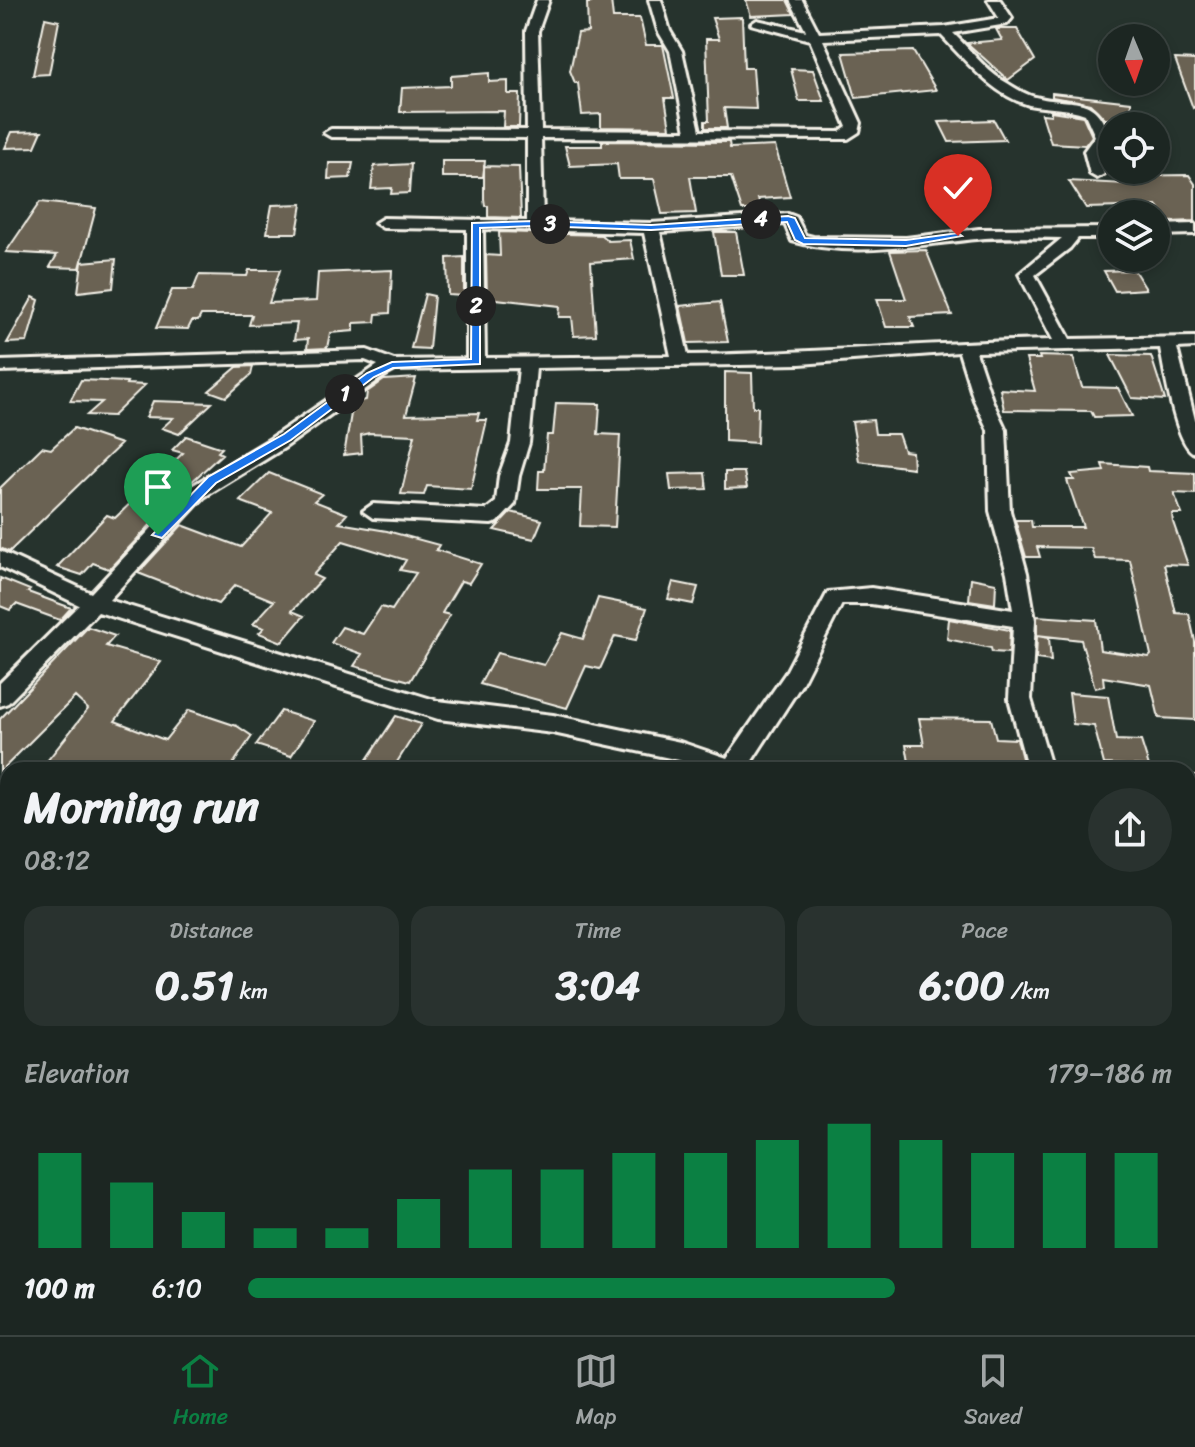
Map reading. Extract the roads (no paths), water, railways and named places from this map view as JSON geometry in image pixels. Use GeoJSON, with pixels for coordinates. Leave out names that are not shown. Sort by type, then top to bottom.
{"type":"FeatureCollection","features":[{"type":"Feature","properties":{"kind":"street"},"geometry":{"type":"LineString","coordinates":[[535,224],[533,135],[536,121],[532,31],[543,0]]}},
{"type":"Feature","properties":{"kind":"street"},"geometry":{"type":"LineString","coordinates":[[655,0],[664,31],[676,51],[693,133]]}},
{"type":"Feature","properties":{"kind":"street"},"geometry":{"type":"LineString","coordinates":[[331,133],[849,134],[854,129],[854,123],[796,0]]}},
{"type":"Feature","properties":{"kind":"street"},"geometry":{"type":"LineString","coordinates":[[757,24],[815,37],[944,31],[1003,21],[1006,18],[994,0]]}},
{"type":"Feature","properties":{"kind":"street"},"geometry":{"type":"LineString","coordinates":[[944,31],[995,82],[1031,101],[1073,105],[1090,111],[1096,117],[1102,136],[1091,151],[1097,174]]}},
{"type":"Feature","properties":{"kind":"street"},"geometry":{"type":"LineString","coordinates":[[383,223],[651,228],[788,219],[798,238],[803,241],[906,243],[979,234],[1098,233]]}},
{"type":"Feature","properties":{"kind":"street"},"geometry":{"type":"LineString","coordinates":[[475,225],[476,362]]}},
{"type":"Feature","properties":{"kind":"street"},"geometry":{"type":"LineString","coordinates":[[651,228],[681,362]]}},
{"type":"Feature","properties":{"kind":"street"},"geometry":{"type":"LineString","coordinates":[[1170,230],[1195,229]]}},
{"type":"Feature","properties":{"kind":"street"},"geometry":{"type":"LineString","coordinates":[[1063,343],[1027,274],[1066,246],[1074,232]]}},
{"type":"Feature","properties":{"kind":"street"},"geometry":{"type":"LineString","coordinates":[[1167,342],[1178,396],[1195,447]]}},
{"type":"Feature","properties":{"kind":"street"},"geometry":{"type":"LineString","coordinates":[[0,366],[681,362],[800,359],[966,346],[1195,342]]}},
{"type":"Feature","properties":{"kind":"street"},"geometry":{"type":"LineString","coordinates":[[966,346],[983,400],[997,430],[1000,511],[1017,573],[1024,620],[1020,699],[1038,762]]}},
{"type":"Feature","properties":{"kind":"street"},"geometry":{"type":"LineString","coordinates":[[373,511],[491,517],[500,511],[505,504],[509,476],[520,443],[528,362]]}},
{"type":"Feature","properties":{"kind":"street"},"geometry":{"type":"LineString","coordinates":[[0,697],[94,603],[197,492],[212,480],[288,437],[369,365]]}},
{"type":"Feature","properties":{"kind":"street"},"geometry":{"type":"LineString","coordinates":[[0,558],[94,603],[438,710],[553,724],[680,751],[712,762]]}},
{"type":"Feature","properties":{"kind":"street"},"geometry":{"type":"LineString","coordinates":[[738,762],[793,679],[835,597],[871,596],[1024,620]]}}]}
